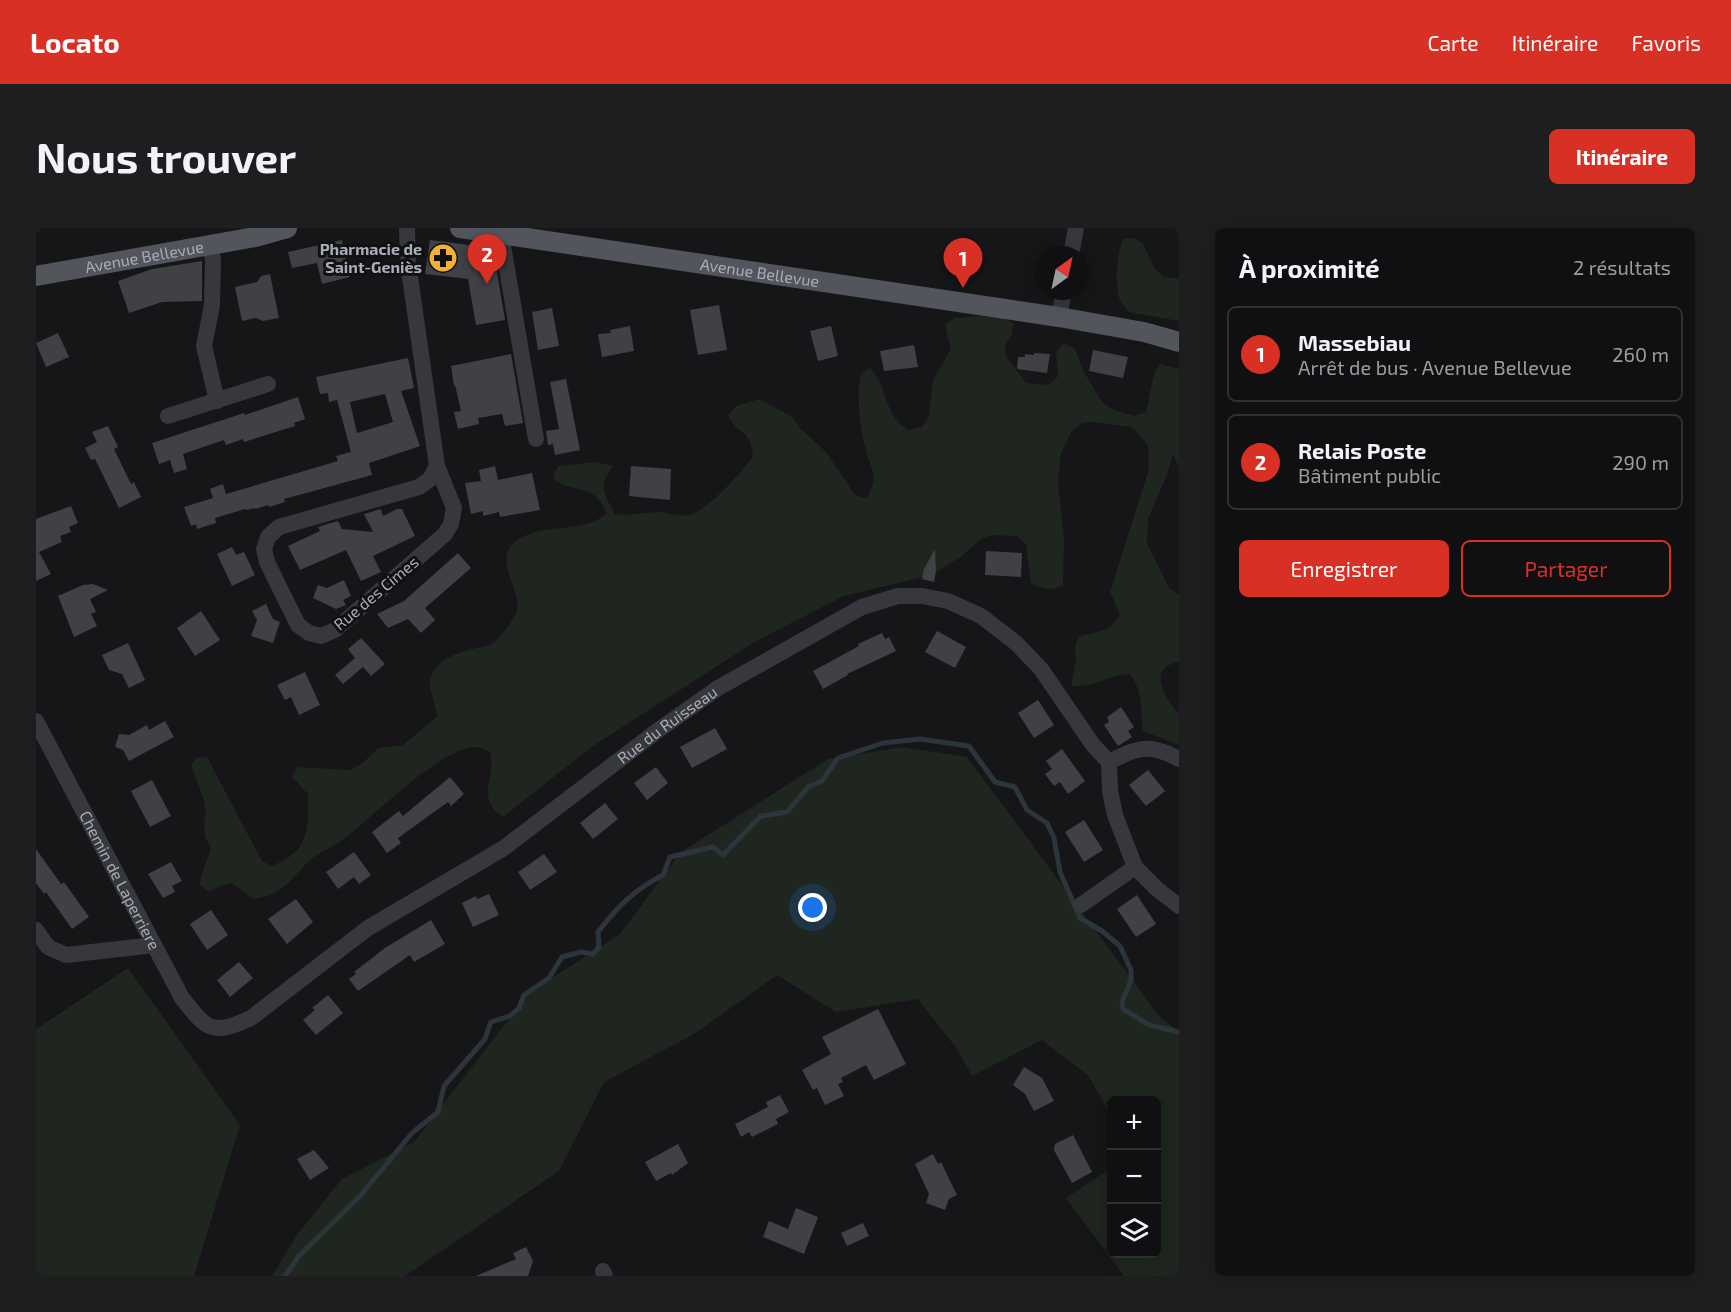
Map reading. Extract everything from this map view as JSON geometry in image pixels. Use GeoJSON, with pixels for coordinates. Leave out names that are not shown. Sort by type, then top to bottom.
{"type":"FeatureCollection","features":[{"type":"Feature","properties":{"kind":"main road","name":"Avenue Bellevue"},"geometry":{"type":"LineString","coordinates":[[36,276],[255,237],[287,228]]}},
{"type":"Feature","properties":{"kind":"main road","name":"Avenue Bellevue"},"geometry":{"type":"LineString","coordinates":[[460,228],[1059,317],[1144,332],[1179,342]]}},
{"type":"Feature","properties":{"kind":"street","name":"Rue des Cimes"},"geometry":{"type":"LineString","coordinates":[[407,228],[408,262],[437,466],[454,508],[451,524],[445,534],[334,630],[321,636],[309,633],[298,625],[267,562],[264,549],[268,537],[279,527],[419,487],[430,479],[437,466]]}},
{"type":"Feature","properties":{"kind":"street"},"geometry":{"type":"LineString","coordinates":[[1073,246],[1076,228]]}},
{"type":"Feature","properties":{"kind":"street"},"geometry":{"type":"LineString","coordinates":[[501,234],[536,439]]}},
{"type":"Feature","properties":{"kind":"street"},"geometry":{"type":"LineString","coordinates":[[210,244],[213,260],[212,305],[204,346],[217,401]]}},
{"type":"Feature","properties":{"kind":"street"},"geometry":{"type":"LineString","coordinates":[[1059,317],[1062,300]]}},
{"type":"Feature","properties":{"kind":"street"},"geometry":{"type":"LineString","coordinates":[[168,416],[268,384]]}},
{"type":"Feature","properties":{"kind":"street","name":"Rue du Ruisseau"},"geometry":{"type":"LineString","coordinates":[[216,1029],[234,1027],[251,1018],[368,928],[504,848],[657,731],[718,688],[862,607],[898,596],[922,596],[948,601],[981,616],[1016,643],[1041,669],[1093,746],[1110,762]]}},
{"type":"Feature","properties":{"kind":"street","name":"Chemin de Laperriere"},"geometry":{"type":"LineString","coordinates":[[36,721],[182,998],[201,1022],[216,1029]]}},
{"type":"Feature","properties":{"kind":"street"},"geometry":{"type":"LineString","coordinates":[[1179,759],[1164,750],[1145,747],[1110,762],[1110,791],[1115,815],[1135,867],[1156,889],[1179,906]]}},
{"type":"Feature","properties":{"kind":"street"},"geometry":{"type":"LineString","coordinates":[[1081,905],[1135,867]]}},
{"type":"Feature","properties":{"kind":"street"},"geometry":{"type":"LineString","coordinates":[[36,930],[48,947],[66,955],[154,945]]}},
{"type":"Feature","properties":{"kind":"shaded area"},"geometry":{"type":"Polygon","coordinates":[[[1135,238],[1143,244],[1155,269],[1164,277],[1179,279],[1179,321],[1129,312],[1120,300],[1117,278],[1121,245],[1123,239],[1135,238]]]}},
{"type":"Feature","properties":{"kind":"shaded area"},"geometry":{"type":"Polygon","coordinates":[[[979,316],[1003,318],[1013,323],[1012,335],[1005,345],[1006,356],[1026,383],[1049,385],[1058,376],[1056,352],[1064,343],[1075,349],[1084,372],[1102,402],[1111,409],[1134,416],[1146,412],[1154,374],[1160,364],[1179,369],[1179,467],[1173,454],[1167,475],[1148,519],[1147,543],[1169,588],[1179,595],[1179,662],[1169,665],[1163,671],[1161,685],[1179,714],[1179,745],[1143,731],[1138,688],[1130,674],[1087,685],[1071,686],[1078,637],[1107,629],[1120,614],[1110,592],[1149,469],[1148,446],[1131,427],[1093,422],[1082,423],[1072,431],[1061,453],[1058,481],[1064,539],[1063,585],[1047,589],[1031,583],[1026,544],[1017,536],[992,535],[981,539],[962,556],[931,575],[844,596],[756,641],[593,746],[503,817],[494,810],[488,795],[491,770],[490,752],[479,747],[462,750],[427,770],[342,840],[311,859],[280,890],[253,899],[232,883],[208,892],[199,883],[211,848],[205,837],[204,800],[191,765],[196,758],[207,757],[262,861],[272,866],[293,854],[304,838],[308,818],[308,794],[292,777],[297,767],[350,770],[361,764],[379,748],[403,745],[437,717],[430,681],[437,666],[457,654],[492,644],[502,635],[514,618],[517,599],[506,559],[509,549],[516,541],[538,531],[587,524],[607,513],[599,500],[591,493],[565,485],[553,478],[558,466],[595,462],[613,466],[605,480],[604,490],[615,514],[661,512],[689,515],[715,499],[753,457],[750,441],[728,415],[736,406],[760,399],[792,417],[799,427],[826,452],[855,495],[866,499],[873,485],[873,479],[860,423],[861,374],[870,368],[876,375],[894,416],[908,430],[922,427],[929,416],[933,380],[951,349],[945,325],[954,318],[979,316]]]}},
{"type":"Feature","properties":{"kind":"shaded area"},"geometry":{"type":"Polygon","coordinates":[[[903,747],[967,757],[1159,1016],[1179,1032],[1179,1276],[1124,1276],[1111,1258],[1161,1258],[1161,1096],[1107,1096],[1107,1108],[1088,1075],[1042,1040],[972,1076],[957,1049],[918,999],[836,1012],[777,975],[694,1034],[604,1082],[559,1171],[405,1276],[272,1276],[297,1235],[342,1179],[414,1142],[529,993],[620,934],[681,852],[828,759],[903,747]]]}},
{"type":"Feature","properties":{"kind":"shaded area"},"geometry":{"type":"Polygon","coordinates":[[[128,968],[240,1125],[194,1276],[36,1276],[36,1029],[128,968]]]}},
{"type":"Feature","properties":{"kind":"shaded area"},"geometry":{"type":"Polygon","coordinates":[[[1107,1171],[1107,1253],[1066,1198],[1107,1171]]]}},
{"type":"Feature","properties":{"kind":"building"},"geometry":{"type":"Polygon","coordinates":[[[342,240],[350,277],[322,284],[317,263],[292,268],[288,252],[342,240]]]}},
{"type":"Feature","properties":{"kind":"building"},"geometry":{"type":"Polygon","coordinates":[[[430,240],[493,248],[505,320],[476,325],[468,279],[425,274],[430,240]]]}},
{"type":"Feature","properties":{"kind":"building"},"geometry":{"type":"Polygon","coordinates":[[[202,261],[202,301],[162,302],[129,313],[118,281],[152,269],[202,261]]]}},
{"type":"Feature","properties":{"kind":"building"},"geometry":{"type":"Polygon","coordinates":[[[270,274],[279,318],[263,321],[256,318],[242,321],[235,287],[257,282],[261,276],[270,274]]]}},
{"type":"Feature","properties":{"kind":"building"},"geometry":{"type":"Polygon","coordinates":[[[719,305],[727,350],[698,355],[690,310],[719,305]]]}},
{"type":"Feature","properties":{"kind":"building"},"geometry":{"type":"Polygon","coordinates":[[[552,308],[559,346],[538,350],[532,312],[552,308]]]}},
{"type":"Feature","properties":{"kind":"building"},"geometry":{"type":"Polygon","coordinates":[[[630,326],[634,351],[602,357],[598,334],[611,333],[610,330],[630,326]]]}},
{"type":"Feature","properties":{"kind":"building"},"geometry":{"type":"Polygon","coordinates":[[[831,326],[838,356],[818,361],[810,331],[831,326]]]}},
{"type":"Feature","properties":{"kind":"building"},"geometry":{"type":"Polygon","coordinates":[[[58,333],[69,357],[46,367],[36,343],[58,333]]]}},
{"type":"Feature","properties":{"kind":"building"},"geometry":{"type":"Polygon","coordinates":[[[914,345],[918,367],[884,371],[880,351],[914,345]]]}},
{"type":"Feature","properties":{"kind":"building"},"geometry":{"type":"Polygon","coordinates":[[[1093,350],[1128,357],[1123,378],[1089,371],[1093,350]]]}},
{"type":"Feature","properties":{"kind":"building"},"geometry":{"type":"Polygon","coordinates":[[[1034,353],[1050,354],[1047,373],[1017,369],[1018,357],[1025,357],[1025,354],[1034,355],[1034,353]]]}},
{"type":"Feature","properties":{"kind":"building"},"geometry":{"type":"Polygon","coordinates":[[[511,354],[523,423],[505,426],[502,414],[478,418],[479,424],[458,429],[454,412],[461,411],[451,366],[511,354]]]}},
{"type":"Feature","properties":{"kind":"building"},"geometry":{"type":"Polygon","coordinates":[[[408,358],[414,388],[401,391],[420,446],[369,463],[372,475],[284,499],[285,502],[269,507],[269,505],[245,509],[215,518],[216,523],[197,529],[196,524],[191,526],[184,507],[213,498],[210,489],[223,484],[226,494],[338,461],[336,456],[351,452],[337,400],[329,402],[328,393],[320,394],[316,377],[408,358]],[[385,394],[350,402],[357,433],[393,422],[385,394]]]}},
{"type":"Feature","properties":{"kind":"building"},"geometry":{"type":"Polygon","coordinates":[[[566,379],[580,450],[555,455],[553,444],[548,445],[546,431],[559,429],[550,382],[566,379]]]}},
{"type":"Feature","properties":{"kind":"building"},"geometry":{"type":"Polygon","coordinates":[[[298,397],[305,419],[294,423],[295,426],[244,442],[243,439],[226,445],[224,440],[183,454],[187,469],[174,473],[170,460],[159,464],[152,443],[298,397]]]}},
{"type":"Feature","properties":{"kind":"building"},"geometry":{"type":"Polygon","coordinates":[[[108,426],[118,447],[114,449],[131,484],[134,482],[141,497],[119,508],[95,459],[91,460],[85,448],[97,442],[92,432],[108,426]]]}},
{"type":"Feature","properties":{"kind":"building"},"geometry":{"type":"Polygon","coordinates":[[[495,466],[498,480],[532,473],[540,510],[500,517],[499,512],[483,516],[483,511],[471,514],[465,483],[481,481],[479,470],[495,466]]]}},
{"type":"Feature","properties":{"kind":"building"},"geometry":{"type":"Polygon","coordinates":[[[631,466],[671,469],[670,500],[629,496],[631,466]]]}},
{"type":"Feature","properties":{"kind":"building"},"geometry":{"type":"Polygon","coordinates":[[[71,506],[78,523],[69,527],[71,532],[60,536],[62,542],[39,552],[51,574],[36,581],[36,519],[71,506]]]}},
{"type":"Feature","properties":{"kind":"building"},"geometry":{"type":"Polygon","coordinates":[[[381,509],[383,516],[402,509],[415,536],[373,556],[381,572],[361,581],[346,550],[300,570],[288,546],[320,531],[318,527],[338,521],[342,529],[373,532],[364,514],[381,509]]]}},
{"type":"Feature","properties":{"kind":"building"},"geometry":{"type":"Polygon","coordinates":[[[232,547],[236,555],[244,552],[255,575],[232,586],[217,554],[232,547]]]}},
{"type":"Feature","properties":{"kind":"building"},"geometry":{"type":"Polygon","coordinates":[[[935,549],[934,582],[922,579],[924,569],[935,549]]]}},
{"type":"Feature","properties":{"kind":"building"},"geometry":{"type":"Polygon","coordinates":[[[986,551],[1022,553],[1021,577],[985,575],[986,551]]]}},
{"type":"Feature","properties":{"kind":"building"},"geometry":{"type":"Polygon","coordinates":[[[458,553],[471,568],[425,608],[435,620],[421,633],[408,619],[388,628],[377,614],[404,601],[458,553]]]}},
{"type":"Feature","properties":{"kind":"building"},"geometry":{"type":"Polygon","coordinates":[[[344,580],[351,596],[343,600],[346,605],[336,609],[313,598],[318,585],[327,588],[344,580]]]}},
{"type":"Feature","properties":{"kind":"building"},"geometry":{"type":"Polygon","coordinates":[[[93,584],[108,590],[90,599],[96,612],[91,614],[97,626],[74,637],[58,596],[83,585],[93,584]]]}},
{"type":"Feature","properties":{"kind":"building"},"geometry":{"type":"Polygon","coordinates":[[[266,604],[273,619],[280,622],[273,643],[251,636],[257,620],[252,611],[266,604]]]}},
{"type":"Feature","properties":{"kind":"building"},"geometry":{"type":"Polygon","coordinates":[[[201,611],[220,640],[195,656],[177,628],[201,611]]]}},
{"type":"Feature","properties":{"kind":"building"},"geometry":{"type":"Polygon","coordinates":[[[937,631],[966,647],[955,668],[925,652],[937,631]]]}},
{"type":"Feature","properties":{"kind":"building"},"geometry":{"type":"Polygon","coordinates":[[[882,633],[885,639],[889,637],[896,651],[847,674],[823,689],[813,671],[859,646],[858,644],[882,633]]]}},
{"type":"Feature","properties":{"kind":"building"},"geometry":{"type":"Polygon","coordinates":[[[361,638],[385,664],[371,676],[363,667],[343,684],[335,675],[355,658],[348,649],[361,638]]]}},
{"type":"Feature","properties":{"kind":"building"},"geometry":{"type":"Polygon","coordinates":[[[128,643],[145,680],[129,688],[122,674],[109,670],[102,655],[128,643]]]}},
{"type":"Feature","properties":{"kind":"building"},"geometry":{"type":"Polygon","coordinates":[[[305,672],[320,705],[299,715],[291,697],[285,700],[277,685],[305,672]]]}},
{"type":"Feature","properties":{"kind":"building"},"geometry":{"type":"Polygon","coordinates":[[[1038,700],[1054,725],[1034,738],[1018,713],[1038,700]]]}},
{"type":"Feature","properties":{"kind":"building"},"geometry":{"type":"Polygon","coordinates":[[[1121,707],[1134,727],[1128,731],[1132,737],[1118,746],[1104,725],[1109,722],[1107,717],[1121,707]]]}},
{"type":"Feature","properties":{"kind":"building"},"geometry":{"type":"Polygon","coordinates":[[[165,721],[174,737],[129,761],[123,750],[115,747],[119,734],[129,735],[147,725],[149,730],[165,721]]]}},
{"type":"Feature","properties":{"kind":"building"},"geometry":{"type":"Polygon","coordinates":[[[715,728],[727,749],[692,768],[680,747],[715,728]]]}},
{"type":"Feature","properties":{"kind":"building"},"geometry":{"type":"Polygon","coordinates":[[[1062,749],[1085,781],[1068,794],[1060,782],[1054,786],[1045,774],[1052,769],[1046,761],[1062,749]]]}},
{"type":"Feature","properties":{"kind":"building"},"geometry":{"type":"Polygon","coordinates":[[[656,767],[668,783],[647,800],[634,783],[656,767]]]}},
{"type":"Feature","properties":{"kind":"building"},"geometry":{"type":"Polygon","coordinates":[[[1148,770],[1165,791],[1146,806],[1129,785],[1148,770]]]}},
{"type":"Feature","properties":{"kind":"building"},"geometry":{"type":"Polygon","coordinates":[[[450,777],[464,794],[451,806],[448,802],[398,838],[401,843],[387,853],[372,832],[399,811],[403,816],[450,777]]]}},
{"type":"Feature","properties":{"kind":"building"},"geometry":{"type":"Polygon","coordinates":[[[152,780],[171,816],[150,827],[131,791],[152,780]]]}},
{"type":"Feature","properties":{"kind":"building"},"geometry":{"type":"Polygon","coordinates":[[[605,803],[618,819],[593,839],[580,823],[605,803]]]}},
{"type":"Feature","properties":{"kind":"building"},"geometry":{"type":"Polygon","coordinates":[[[1084,820],[1103,850],[1084,862],[1065,832],[1084,820]]]}},
{"type":"Feature","properties":{"kind":"building"},"geometry":{"type":"Polygon","coordinates":[[[36,849],[89,917],[72,929],[46,892],[44,894],[36,883],[36,849]]]}},
{"type":"Feature","properties":{"kind":"building"},"geometry":{"type":"Polygon","coordinates":[[[354,852],[371,875],[359,884],[354,877],[338,889],[326,872],[354,852]]]}},
{"type":"Feature","properties":{"kind":"building"},"geometry":{"type":"Polygon","coordinates":[[[544,854],[557,872],[530,890],[518,872],[544,854]]]}},
{"type":"Feature","properties":{"kind":"building"},"geometry":{"type":"Polygon","coordinates":[[[171,862],[182,881],[172,886],[175,892],[163,898],[148,874],[171,862]]]}},
{"type":"Feature","properties":{"kind":"building"},"geometry":{"type":"Polygon","coordinates":[[[489,894],[499,915],[473,927],[462,903],[476,896],[477,899],[489,894]]]}},
{"type":"Feature","properties":{"kind":"building"},"geometry":{"type":"Polygon","coordinates":[[[1137,895],[1156,924],[1136,937],[1117,909],[1137,895]]]}},
{"type":"Feature","properties":{"kind":"building"},"geometry":{"type":"Polygon","coordinates":[[[296,899],[313,922],[287,944],[268,919],[296,899]]]}},
{"type":"Feature","properties":{"kind":"building"},"geometry":{"type":"Polygon","coordinates":[[[211,910],[228,935],[207,950],[190,924],[211,910]]]}},
{"type":"Feature","properties":{"kind":"building"},"geometry":{"type":"Polygon","coordinates":[[[431,920],[445,944],[414,962],[410,955],[358,991],[349,979],[356,974],[354,972],[385,948],[431,920]]]}},
{"type":"Feature","properties":{"kind":"building"},"geometry":{"type":"Polygon","coordinates":[[[239,962],[253,978],[230,997],[217,980],[239,962]]]}},
{"type":"Feature","properties":{"kind":"building"},"geometry":{"type":"Polygon","coordinates":[[[328,995],[343,1013],[316,1035],[303,1020],[315,1010],[312,1008],[328,995]]]}},
{"type":"Feature","properties":{"kind":"building"},"geometry":{"type":"Polygon","coordinates":[[[878,1009],[906,1064],[874,1080],[866,1065],[841,1078],[843,1082],[838,1084],[844,1096],[825,1105],[817,1088],[813,1090],[802,1070],[831,1054],[822,1037],[878,1009]]]}},
{"type":"Feature","properties":{"kind":"building"},"geometry":{"type":"Polygon","coordinates":[[[1024,1067],[1042,1078],[1054,1101],[1034,1111],[1025,1094],[1013,1085],[1024,1067]]]}},
{"type":"Feature","properties":{"kind":"building"},"geometry":{"type":"Polygon","coordinates":[[[780,1095],[789,1112],[776,1119],[778,1124],[752,1137],[749,1132],[741,1137],[735,1124],[768,1107],[766,1102],[780,1095]]]}},
{"type":"Feature","properties":{"kind":"building"},"geometry":{"type":"Polygon","coordinates":[[[1073,1135],[1092,1172],[1072,1183],[1054,1150],[1055,1144],[1073,1135]]]}},
{"type":"Feature","properties":{"kind":"building"},"geometry":{"type":"Polygon","coordinates":[[[678,1144],[688,1163],[672,1175],[671,1173],[656,1181],[645,1162],[678,1144]]]}},
{"type":"Feature","properties":{"kind":"building"},"geometry":{"type":"Polygon","coordinates":[[[314,1150],[329,1168],[310,1180],[297,1159],[314,1150]]]}},
{"type":"Feature","properties":{"kind":"building"},"geometry":{"type":"Polygon","coordinates":[[[933,1154],[938,1164],[941,1162],[957,1195],[949,1199],[945,1210],[926,1203],[929,1194],[915,1164],[933,1154]]]}},
{"type":"Feature","properties":{"kind":"building"},"geometry":{"type":"Polygon","coordinates":[[[796,1208],[818,1217],[804,1254],[763,1237],[769,1221],[788,1229],[796,1208]]]}},
{"type":"Feature","properties":{"kind":"building"},"geometry":{"type":"Polygon","coordinates":[[[863,1223],[869,1236],[847,1246],[841,1233],[863,1223]]]}},
{"type":"Feature","properties":{"kind":"building"},"geometry":{"type":"Polygon","coordinates":[[[526,1247],[533,1261],[528,1276],[476,1276],[516,1259],[513,1253],[526,1247]]]}},
{"type":"Feature","properties":{"kind":"waterway"},"geometry":{"type":"LineString","coordinates":[[285,1276],[299,1256],[360,1196],[412,1133],[438,1112],[444,1086],[485,1039],[491,1022],[510,1016],[519,1008],[524,995],[549,978],[562,957],[581,952],[593,954],[599,947],[598,932],[605,923],[635,893],[663,875],[670,857],[713,847],[723,855],[761,816],[787,812],[808,787],[822,781],[838,758],[883,743],[920,739],[969,746],[995,782],[1015,787],[1027,810],[1047,823],[1054,838],[1060,872],[1080,918],[1102,931],[1120,946],[1131,970],[1131,980],[1122,1002],[1123,1009],[1149,1025],[1179,1032]]}},
{"type":"Feature","properties":{"kind":"place","name":"Pharmacie de Saint-Geniès"},"geometry":{"type":"Point","coordinates":[443,258]}},
{"type":"Feature","properties":{"kind":"place","name":"Relais Poste"},"geometry":{"type":"Point","coordinates":[487,284]}},
{"type":"Feature","properties":{"kind":"place","name":"Massebiau"},"geometry":{"type":"Point","coordinates":[963,288]}}]}
